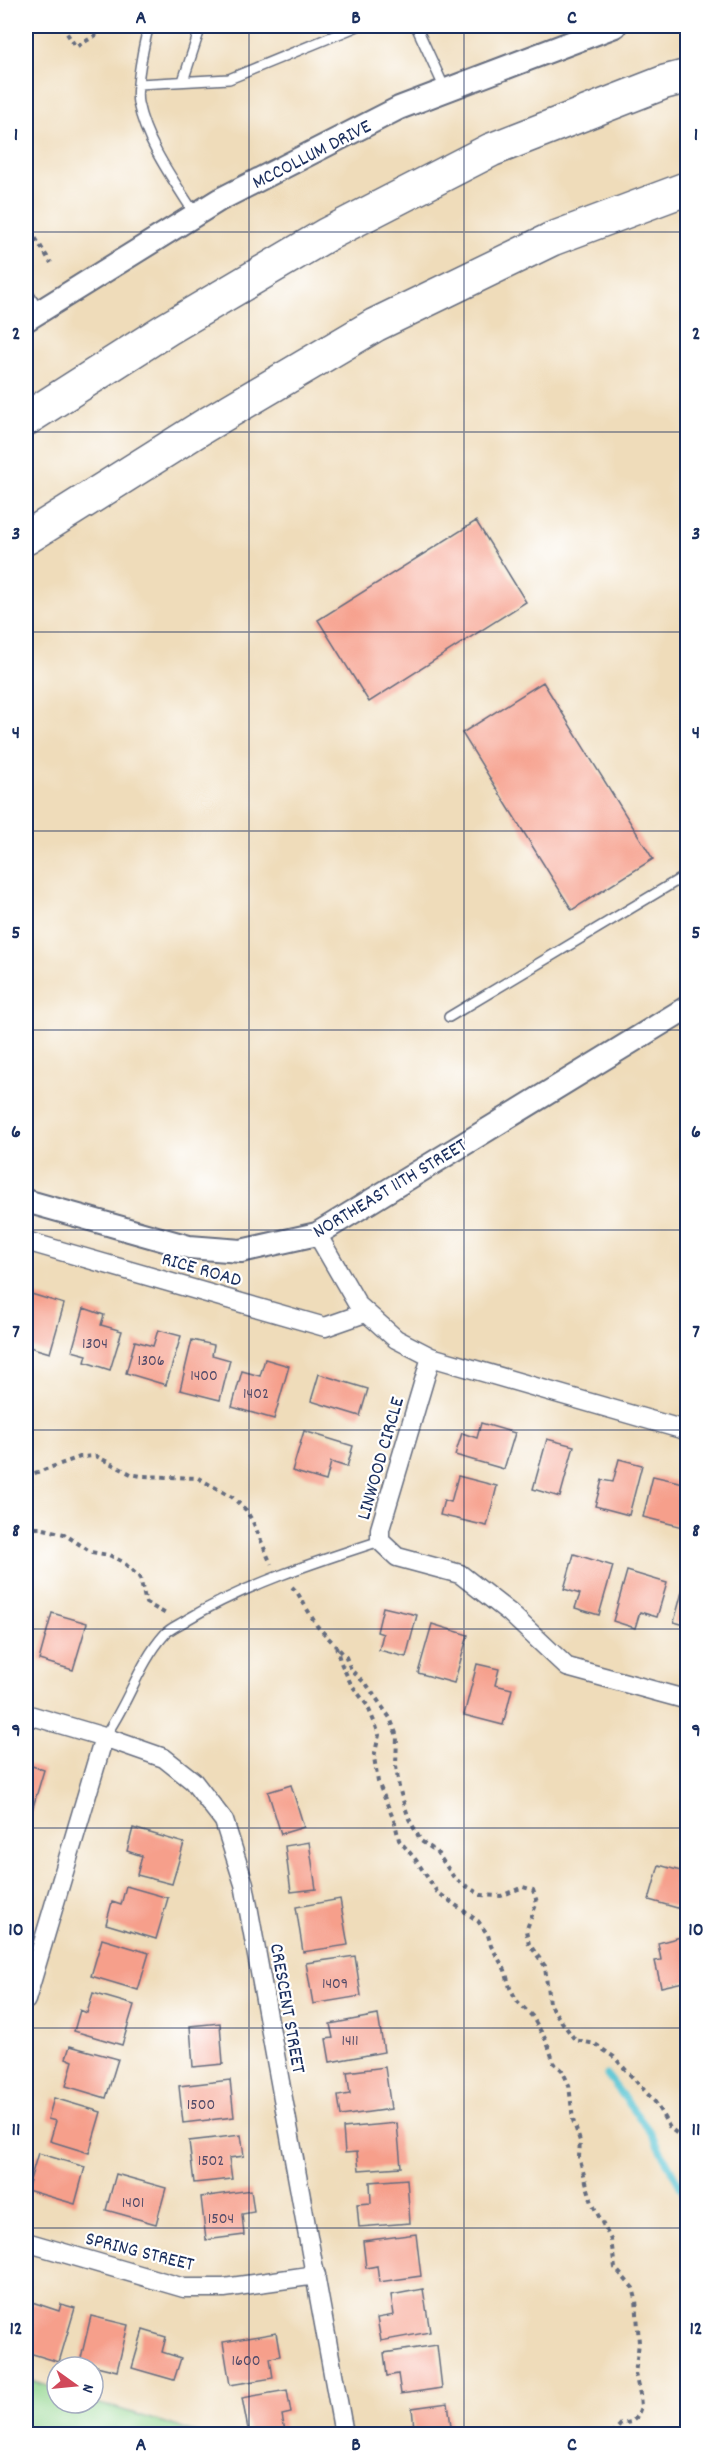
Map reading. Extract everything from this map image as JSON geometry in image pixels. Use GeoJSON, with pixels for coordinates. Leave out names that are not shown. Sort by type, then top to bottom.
{"type":"FeatureCollection","features":[{"type":"Feature","properties":{"kind":"highway"},"geometry":{"type":"LineString","coordinates":[[26,419],[167,329],[356,220],[491,150],[687,75]]}},
{"type":"Feature","properties":{"kind":"highway"},"geometry":{"type":"LineString","coordinates":[[26,538],[204,426],[375,325],[552,239],[687,188]]}},
{"type":"Feature","properties":{"kind":"street","name":"MCCOLLUM DRIVE"},"geometry":{"type":"LineString","coordinates":[[32,316],[219,200],[399,108],[615,26]]}},
{"type":"Feature","properties":{"kind":"street","name":"NORTHEAST 11TH STREET"},"geometry":{"type":"LineString","coordinates":[[26,1202],[189,1247],[241,1251],[317,1234],[687,1007]]}},
{"type":"Feature","properties":{"kind":"street"},"geometry":{"type":"LineString","coordinates":[[317,1234],[358,1305],[396,1339],[431,1357],[687,1431]]}},
{"type":"Feature","properties":{"kind":"street","name":"RICE ROAD"},"geometry":{"type":"LineString","coordinates":[[26,1241],[325,1326],[365,1313]]}},
{"type":"Feature","properties":{"kind":"street","name":"LINWOOD CIRCLE"},"geometry":{"type":"LineString","coordinates":[[431,1357],[380,1529],[380,1541],[397,1557],[460,1574],[510,1613],[567,1667],[687,1700]]}},
{"type":"Feature","properties":{"kind":"street","name":"CRESCENT STREET"},"geometry":{"type":"LineString","coordinates":[[26,1714],[164,1758],[193,1781],[224,1821],[244,1884],[344,2434]]}},
{"type":"Feature","properties":{"kind":"street"},"geometry":{"type":"LineString","coordinates":[[26,2000],[29,1976],[104,1737]]}},
{"type":"Feature","properties":{"kind":"street","name":"SPRING STREET"},"geometry":{"type":"LineString","coordinates":[[26,2242],[184,2288],[224,2288],[316,2275]]}},
{"type":"Feature","properties":{"kind":"lane"},"geometry":{"type":"LineString","coordinates":[[149,26],[144,40],[137,102],[156,150],[196,215]]}},
{"type":"Feature","properties":{"kind":"lane"},"geometry":{"type":"LineString","coordinates":[[183,81],[201,26]]}},
{"type":"Feature","properties":{"kind":"lane"},"geometry":{"type":"LineString","coordinates":[[139,84],[229,78],[357,26]]}},
{"type":"Feature","properties":{"kind":"lane"},"geometry":{"type":"LineString","coordinates":[[416,26],[445,90]]}},
{"type":"Feature","properties":{"kind":"lane"},"geometry":{"type":"LineString","coordinates":[[26,290],[32,316]]}},
{"type":"Feature","properties":{"kind":"lane"},"geometry":{"type":"LineString","coordinates":[[449,1017],[687,874]]}},
{"type":"Feature","properties":{"kind":"lane"},"geometry":{"type":"LineString","coordinates":[[104,1737],[118,1717],[139,1674],[166,1633],[236,1595],[335,1555],[380,1541]]}},
{"type":"Feature","properties":{"kind":"path"},"geometry":{"type":"LineString","coordinates":[[62,26],[76,47],[108,28],[114,26],[127,28]]}},
{"type":"Feature","properties":{"kind":"path"},"geometry":{"type":"LineString","coordinates":[[26,223],[51,263]]}},
{"type":"Feature","properties":{"kind":"path"},"geometry":{"type":"LineString","coordinates":[[26,1476],[80,1457],[96,1456],[130,1474],[198,1478],[232,1497],[246,1510],[273,1570],[297,1592],[317,1626],[346,1657],[351,1670],[367,1685],[390,1718],[397,1736],[396,1766],[399,1788],[409,1819],[421,1841],[436,1851],[455,1879],[481,1895],[501,1896],[523,1887],[533,1890],[537,1902],[526,1931],[529,1944],[545,1966],[549,2004],[575,2040],[595,2044],[614,2057],[655,2103],[670,2128],[684,2139],[687,2147]]}},
{"type":"Feature","properties":{"kind":"path"},"geometry":{"type":"LineString","coordinates":[[26,1528],[40,1528],[64,1534],[91,1552],[109,1555],[123,1562],[140,1578],[146,1603],[184,1622]]}},
{"type":"Feature","properties":{"kind":"path"},"geometry":{"type":"LineString","coordinates":[[336,1646],[351,1684],[367,1705],[379,1735],[374,1757],[378,1782],[395,1823],[399,1840],[416,1860],[437,1892],[478,1921],[488,1935],[517,2001],[532,2016],[547,2042],[554,2062],[562,2070],[569,2085],[573,2120],[580,2141],[579,2157],[592,2203],[611,2240],[615,2268],[633,2288],[636,2299],[639,2343],[635,2374],[641,2407],[637,2417],[631,2422],[621,2424],[612,2434]]}},
{"type":"Feature","properties":{"kind":"green space"},"geometry":{"type":"Polygon","coordinates":[[[26,2379],[45,2385],[45,2415],[105,2415],[105,2405],[201,2434],[26,2434],[26,2379]]]}},
{"type":"Feature","properties":{"kind":"building"},"geometry":{"type":"Polygon","coordinates":[[[476,521],[526,602],[369,702],[318,620],[476,521]]]}},
{"type":"Feature","properties":{"kind":"building"},"geometry":{"type":"Polygon","coordinates":[[[543,682],[653,859],[572,910],[462,733],[543,682]]]}},
{"type":"Feature","properties":{"kind":"building"},"geometry":{"type":"Polygon","coordinates":[[[28,1293],[64,1304],[50,1353],[26,1346],[28,1293]]]}},
{"type":"Feature","properties":{"kind":"building"},"geometry":{"type":"Polygon","coordinates":[[[84,1308],[104,1315],[101,1325],[122,1331],[110,1370],[85,1362],[87,1355],[72,1351],[84,1308]]]}},
{"type":"Feature","properties":{"kind":"building"},"geometry":{"type":"Polygon","coordinates":[[[158,1330],[181,1336],[166,1385],[126,1373],[135,1341],[153,1346],[158,1330]]]}},
{"type":"Feature","properties":{"kind":"building"},"geometry":{"type":"Polygon","coordinates":[[[192,1340],[214,1345],[212,1355],[230,1360],[220,1400],[180,1390],[192,1340]]]}},
{"type":"Feature","properties":{"kind":"building"},"geometry":{"type":"Polygon","coordinates":[[[265,1359],[289,1366],[274,1419],[232,1407],[242,1371],[260,1376],[265,1359]]]}},
{"type":"Feature","properties":{"kind":"building"},"geometry":{"type":"Polygon","coordinates":[[[319,1374],[368,1389],[360,1416],[311,1401],[319,1374]]]}},
{"type":"Feature","properties":{"kind":"building"},"geometry":{"type":"Polygon","coordinates":[[[481,1423],[515,1433],[504,1469],[455,1455],[462,1433],[477,1438],[481,1423]]]}},
{"type":"Feature","properties":{"kind":"building"},"geometry":{"type":"Polygon","coordinates":[[[304,1431],[353,1446],[347,1467],[331,1462],[326,1481],[292,1471],[304,1431]]]}},
{"type":"Feature","properties":{"kind":"building"},"geometry":{"type":"Polygon","coordinates":[[[547,1439],[574,1446],[560,1497],[533,1489],[547,1439]]]}},
{"type":"Feature","properties":{"kind":"building"},"geometry":{"type":"Polygon","coordinates":[[[619,1459],[642,1465],[629,1515],[595,1506],[602,1480],[613,1482],[619,1459]]]}},
{"type":"Feature","properties":{"kind":"building"},"geometry":{"type":"Polygon","coordinates":[[[458,1476],[497,1486],[487,1526],[440,1515],[444,1500],[451,1502],[458,1476]]]}},
{"type":"Feature","properties":{"kind":"building"},"geometry":{"type":"Polygon","coordinates":[[[653,1476],[688,1484],[688,1509],[683,1527],[643,1517],[653,1476]]]}},
{"type":"Feature","properties":{"kind":"building"},"geometry":{"type":"Polygon","coordinates":[[[574,1554],[613,1566],[599,1615],[575,1608],[580,1594],[564,1589],[574,1554]]]}},
{"type":"Feature","properties":{"kind":"building"},"geometry":{"type":"Polygon","coordinates":[[[627,1571],[667,1583],[657,1617],[640,1612],[635,1628],[613,1621],[627,1571]]]}},
{"type":"Feature","properties":{"kind":"building"},"geometry":{"type":"Polygon","coordinates":[[[683,1588],[688,1589],[688,1626],[674,1622],[683,1588]]]}},
{"type":"Feature","properties":{"kind":"building"},"geometry":{"type":"Polygon","coordinates":[[[26,1604],[35,1606],[26,1638],[26,1604]]]}},
{"type":"Feature","properties":{"kind":"building"},"geometry":{"type":"Polygon","coordinates":[[[383,1607],[417,1615],[406,1657],[379,1650],[383,1634],[377,1632],[383,1607]]]}},
{"type":"Feature","properties":{"kind":"building"},"geometry":{"type":"Polygon","coordinates":[[[52,1613],[87,1623],[73,1670],[39,1660],[52,1613]]]}},
{"type":"Feature","properties":{"kind":"building"},"geometry":{"type":"Polygon","coordinates":[[[432,1624],[468,1635],[454,1683],[418,1673],[432,1624]]]}},
{"type":"Feature","properties":{"kind":"building"},"geometry":{"type":"Polygon","coordinates":[[[477,1664],[499,1669],[495,1685],[512,1689],[503,1725],[464,1715],[477,1664]]]}},
{"type":"Feature","properties":{"kind":"building"},"geometry":{"type":"Polygon","coordinates":[[[26,1764],[44,1770],[30,1817],[26,1816],[26,1764]]]}},
{"type":"Feature","properties":{"kind":"building"},"geometry":{"type":"Polygon","coordinates":[[[291,1785],[304,1827],[281,1834],[268,1792],[291,1785]]]}},
{"type":"Feature","properties":{"kind":"building"},"geometry":{"type":"Polygon","coordinates":[[[133,1828],[184,1843],[172,1884],[137,1875],[142,1856],[127,1851],[133,1828]]]}},
{"type":"Feature","properties":{"kind":"building"},"geometry":{"type":"Polygon","coordinates":[[[309,1842],[316,1889],[291,1892],[285,1846],[309,1842]]]}},
{"type":"Feature","properties":{"kind":"building"},"geometry":{"type":"Polygon","coordinates":[[[659,1865],[688,1873],[688,1911],[649,1900],[659,1865]]]}},
{"type":"Feature","properties":{"kind":"building"},"geometry":{"type":"Polygon","coordinates":[[[126,1886],[168,1898],[156,1939],[106,1924],[112,1902],[121,1905],[126,1886]]]}},
{"type":"Feature","properties":{"kind":"building"},"geometry":{"type":"Polygon","coordinates":[[[340,1899],[348,1945],[303,1952],[296,1907],[340,1899]]]}},
{"type":"Feature","properties":{"kind":"building"},"geometry":{"type":"Polygon","coordinates":[[[688,1935],[688,1981],[661,1987],[655,1961],[661,1960],[658,1943],[688,1935]]]}},
{"type":"Feature","properties":{"kind":"building"},"geometry":{"type":"Polygon","coordinates":[[[102,1939],[149,1953],[138,1990],[91,1976],[102,1939]]]}},
{"type":"Feature","properties":{"kind":"building"},"geometry":{"type":"Polygon","coordinates":[[[355,1956],[361,1996],[313,2004],[306,1963],[355,1956]]]}},
{"type":"Feature","properties":{"kind":"building"},"geometry":{"type":"Polygon","coordinates":[[[93,1993],[134,2005],[122,2045],[74,2031],[80,2010],[87,2013],[93,1993]]]}},
{"type":"Feature","properties":{"kind":"building"},"geometry":{"type":"Polygon","coordinates":[[[378,2015],[384,2052],[330,2062],[326,2039],[333,2038],[330,2024],[378,2015]]]}},
{"type":"Feature","properties":{"kind":"building"},"geometry":{"type":"Polygon","coordinates":[[[220,2023],[223,2064],[193,2067],[190,2026],[220,2023]]]}},
{"type":"Feature","properties":{"kind":"building"},"geometry":{"type":"Polygon","coordinates":[[[70,2046],[118,2059],[106,2098],[66,2086],[73,2061],[66,2058],[70,2046]]]}},
{"type":"Feature","properties":{"kind":"building"},"geometry":{"type":"Polygon","coordinates":[[[385,2067],[391,2109],[341,2116],[338,2096],[350,2094],[347,2072],[385,2067]]]}},
{"type":"Feature","properties":{"kind":"building"},"geometry":{"type":"Polygon","coordinates":[[[230,2080],[234,2117],[183,2123],[179,2086],[230,2080]]]}},
{"type":"Feature","properties":{"kind":"building"},"geometry":{"type":"Polygon","coordinates":[[[54,2098],[101,2112],[89,2153],[50,2141],[56,2121],[48,2119],[54,2098]]]}},
{"type":"Feature","properties":{"kind":"building"},"geometry":{"type":"Polygon","coordinates":[[[397,2123],[401,2167],[359,2170],[357,2152],[345,2153],[343,2128],[397,2123]]]}},
{"type":"Feature","properties":{"kind":"building"},"geometry":{"type":"Polygon","coordinates":[[[241,2135],[244,2156],[229,2158],[232,2179],[194,2183],[189,2141],[241,2135]]]}},
{"type":"Feature","properties":{"kind":"building"},"geometry":{"type":"Polygon","coordinates":[[[38,2153],[85,2167],[75,2204],[27,2190],[38,2153]]]}},
{"type":"Feature","properties":{"kind":"building"},"geometry":{"type":"Polygon","coordinates":[[[116,2174],[166,2188],[156,2224],[106,2210],[116,2174]]]}},
{"type":"Feature","properties":{"kind":"building"},"geometry":{"type":"Polygon","coordinates":[[[407,2179],[410,2223],[359,2227],[357,2204],[371,2203],[370,2182],[407,2179]]]}},
{"type":"Feature","properties":{"kind":"building"},"geometry":{"type":"Polygon","coordinates":[[[251,2190],[254,2212],[242,2214],[244,2235],[206,2240],[201,2197],[251,2190]]]}},
{"type":"Feature","properties":{"kind":"building"},"geometry":{"type":"Polygon","coordinates":[[[416,2234],[421,2276],[379,2282],[377,2266],[366,2268],[363,2241],[416,2234]]]}},
{"type":"Feature","properties":{"kind":"building"},"geometry":{"type":"Polygon","coordinates":[[[423,2289],[430,2332],[381,2341],[377,2318],[394,2315],[391,2295],[423,2289]]]}},
{"type":"Feature","properties":{"kind":"building"},"geometry":{"type":"Polygon","coordinates":[[[32,2302],[59,2311],[61,2304],[75,2308],[61,2355],[45,2355],[45,2358],[26,2352],[26,2323],[32,2302]]]}},
{"type":"Feature","properties":{"kind":"building"},"geometry":{"type":"Polygon","coordinates":[[[91,2316],[128,2325],[117,2371],[105,2368],[105,2355],[82,2355],[91,2316]]]}},
{"type":"Feature","properties":{"kind":"building"},"geometry":{"type":"Polygon","coordinates":[[[143,2330],[166,2337],[162,2352],[181,2358],[174,2380],[132,2368],[143,2330]]]}},
{"type":"Feature","properties":{"kind":"building"},"geometry":{"type":"Polygon","coordinates":[[[276,2333],[280,2356],[270,2358],[273,2378],[230,2385],[223,2342],[276,2333]]]}},
{"type":"Feature","properties":{"kind":"building"},"geometry":{"type":"Polygon","coordinates":[[[437,2345],[442,2388],[401,2394],[398,2374],[387,2376],[384,2353],[437,2345]]]}},
{"type":"Feature","properties":{"kind":"building"},"geometry":{"type":"Polygon","coordinates":[[[287,2390],[291,2413],[282,2415],[285,2431],[249,2434],[242,2398],[287,2390]]]}},
{"type":"Feature","properties":{"kind":"building"},"geometry":{"type":"Polygon","coordinates":[[[448,2403],[452,2434],[399,2434],[398,2430],[414,2428],[412,2408],[448,2403]]]}},
{"type":"Feature","properties":{"kind":"waterway"},"geometry":{"type":"LineString","coordinates":[[607,2075],[651,2133],[688,2201]]}}]}
